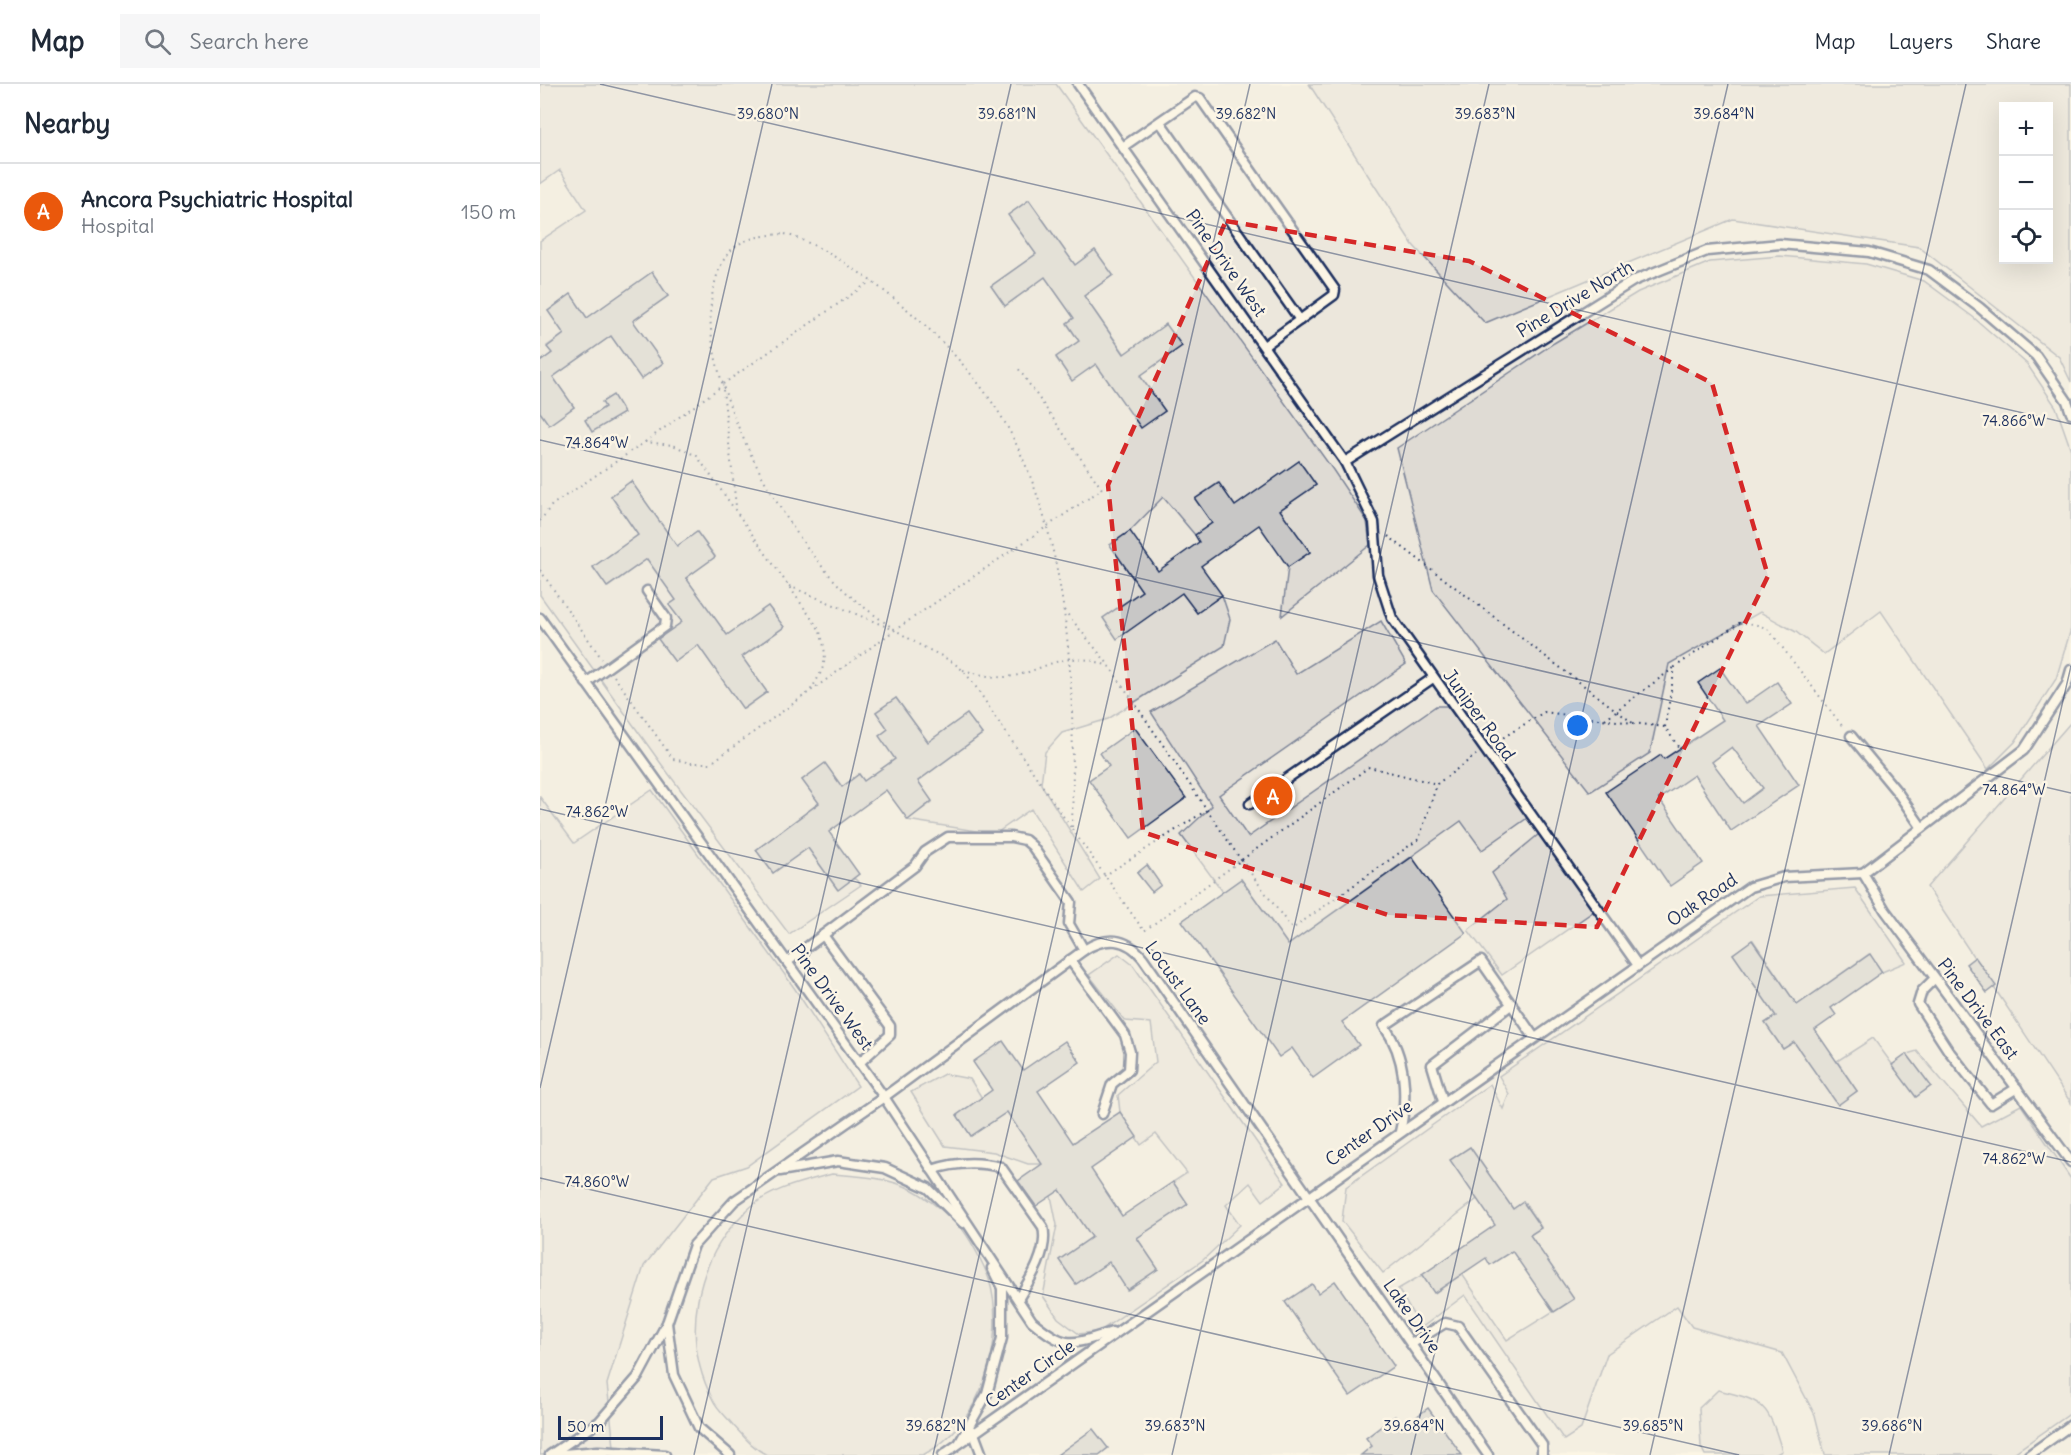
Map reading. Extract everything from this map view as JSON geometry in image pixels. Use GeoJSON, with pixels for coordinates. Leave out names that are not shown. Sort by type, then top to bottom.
{"type":"FeatureCollection","features":[{"type":"Feature","properties":{"kind":"lane","name":"Pine Drive West"},"geometry":{"type":"LineString","coordinates":[[1078,84],[1124,146],[1345,462]]}},
{"type":"Feature","properties":{"kind":"lane"},"geometry":{"type":"LineString","coordinates":[[1124,146],[1195,97],[1200,98],[1335,290],[1334,295],[1264,346]]}},
{"type":"Feature","properties":{"kind":"lane"},"geometry":{"type":"LineString","coordinates":[[1160,122],[1300,320]]}},
{"type":"Feature","properties":{"kind":"lane","name":"Pine Drive North"},"geometry":{"type":"LineString","coordinates":[[1345,462],[1633,281],[1707,251],[1780,244],[1869,252],[1929,270],[1980,308],[2036,356],[2067,401],[2071,413]]}},
{"type":"Feature","properties":{"kind":"lane","name":"Juniper Road"},"geometry":{"type":"LineString","coordinates":[[1345,462],[1374,522],[1378,575],[1392,618],[1637,964]]}},
{"type":"Feature","properties":{"kind":"lane"},"geometry":{"type":"LineString","coordinates":[[586,683],[665,626],[666,618],[647,591]]}},
{"type":"Feature","properties":{"kind":"lane","name":"Pine Drive West"},"geometry":{"type":"LineString","coordinates":[[540,618],[884,1097],[1032,1321],[1055,1340],[1076,1343]]}},
{"type":"Feature","properties":{"kind":"lane"},"geometry":{"type":"LineString","coordinates":[[1863,873],[2024,750],[2067,684],[2071,670]]}},
{"type":"Feature","properties":{"kind":"lane"},"geometry":{"type":"LineString","coordinates":[[1250,804],[1433,678]]}},
{"type":"Feature","properties":{"kind":"lane"},"geometry":{"type":"LineString","coordinates":[[1851,736],[1898,793],[1922,828]]}},
{"type":"Feature","properties":{"kind":"lane"},"geometry":{"type":"LineString","coordinates":[[787,962],[915,866],[925,852],[948,837],[1011,837],[1025,840],[1032,846],[1071,902],[1069,924],[1084,950]]}},
{"type":"Feature","properties":{"kind":"lane","name":"Oak Road"},"geometry":{"type":"LineString","coordinates":[[1637,964],[1750,887],[1784,877],[1863,873]]}},
{"type":"Feature","properties":{"kind":"lane","name":"Pine Drive East"},"geometry":{"type":"LineString","coordinates":[[1863,873],[1885,910],[2071,1162]]}},
{"type":"Feature","properties":{"kind":"lane"},"geometry":{"type":"LineString","coordinates":[[823,935],[890,1026],[890,1035],[859,1063]]}},
{"type":"Feature","properties":{"kind":"lane","name":"Locust Lane"},"geometry":{"type":"LineString","coordinates":[[884,1097],[1096,942],[1111,940],[1125,942],[1135,949],[1309,1196]]}},
{"type":"Feature","properties":{"kind":"lane"},"geometry":{"type":"LineString","coordinates":[[1070,960],[1125,1035],[1130,1052],[1129,1070],[1112,1084],[1102,1114]]}},
{"type":"Feature","properties":{"kind":"lane"},"geometry":{"type":"LineString","coordinates":[[1400,1132],[1405,1110],[1406,1088],[1391,1038],[1384,1026],[1481,961],[1534,1036]]}},
{"type":"Feature","properties":{"kind":"lane","name":"Center Drive"},"geometry":{"type":"LineString","coordinates":[[1121,1330],[1637,964]]}},
{"type":"Feature","properties":{"kind":"lane"},"geometry":{"type":"LineString","coordinates":[[1935,978],[1922,990],[1918,1004],[1948,1050],[1991,1104],[2017,1088]]}},
{"type":"Feature","properties":{"kind":"lane"},"geometry":{"type":"LineString","coordinates":[[1443,1101],[1432,1065],[1512,1004]]}},
{"type":"Feature","properties":{"kind":"lane","name":"Center Circle"},"geometry":{"type":"LineString","coordinates":[[730,1455],[699,1428],[674,1375],[667,1323],[694,1245],[734,1201],[884,1097]]}},
{"type":"Feature","properties":{"kind":"lane","name":"Center Circle"},"geometry":{"type":"LineString","coordinates":[[776,1171],[838,1161],[885,1168],[928,1188],[977,1237],[1002,1288],[1002,1338],[987,1394],[972,1429]]}},
{"type":"Feature","properties":{"kind":"lane"},"geometry":{"type":"LineString","coordinates":[[932,1170],[952,1163],[989,1164],[1000,1167],[1043,1227],[1045,1236],[1042,1248],[1030,1280],[1018,1299]]}},
{"type":"Feature","properties":{"kind":"lane","name":"Lake Drive"},"geometry":{"type":"LineString","coordinates":[[1309,1196],[1488,1455]]}},
{"type":"Feature","properties":{"kind":"lane"},"geometry":{"type":"LineString","coordinates":[[551,1455],[598,1422],[638,1377],[667,1323]]}},
{"type":"Feature","properties":{"kind":"lane"},"geometry":{"type":"LineString","coordinates":[[1411,1344],[1445,1323],[1458,1326],[1542,1445],[1542,1455]]}},
{"type":"Feature","properties":{"kind":"lane"},"geometry":{"type":"LineString","coordinates":[[1078,1360],[1076,1343],[1121,1330]]}},
{"type":"Feature","properties":{"kind":"lane","name":"Center Circle"},"geometry":{"type":"LineString","coordinates":[[943,1455],[958,1445],[972,1429],[1121,1330]]}},
{"type":"Feature","properties":{"kind":"lane"},"geometry":{"type":"LineString","coordinates":[[2029,1455],[2071,1425]]}},
{"type":"Feature","properties":{"kind":"lane"},"geometry":{"type":"LineString","coordinates":[[972,1429],[982,1455]]}},
{"type":"Feature","properties":{"kind":"lane"},"geometry":{"type":"LineString","coordinates":[[551,1455],[598,1451],[665,1455]]}},
{"type":"Feature","properties":{"kind":"path"},"geometry":{"type":"LineString","coordinates":[[736,509],[723,385],[715,347],[710,305],[717,269],[733,248],[754,236],[784,234],[803,240],[872,280],[927,325],[972,378],[1009,429],[1047,525],[1064,610],[1074,753],[1072,829]]}},
{"type":"Feature","properties":{"kind":"path"},"geometry":{"type":"LineString","coordinates":[[540,521],[552,505],[645,442],[872,280]]}},
{"type":"Feature","properties":{"kind":"path"},"geometry":{"type":"LineString","coordinates":[[540,570],[673,759],[690,763],[711,763],[895,630],[1102,489],[1018,368]]}},
{"type":"Feature","properties":{"kind":"path"},"geometry":{"type":"LineString","coordinates":[[723,385],[756,466],[777,505],[802,542],[853,598],[895,630],[963,670],[997,677],[1068,658],[1097,661],[1110,667]]}},
{"type":"Feature","properties":{"kind":"path"},"geometry":{"type":"LineString","coordinates":[[645,442],[674,445],[697,456],[819,630],[827,652],[822,671],[808,693]]}},
{"type":"Feature","properties":{"kind":"path"},"geometry":{"type":"LineString","coordinates":[[1388,536],[1634,724]]}},
{"type":"Feature","properties":{"kind":"path"},"geometry":{"type":"LineString","coordinates":[[789,586],[895,630]]}},
{"type":"Feature","properties":{"kind":"path"},"geometry":{"type":"LineString","coordinates":[[1064,610],[1110,667],[1241,860],[1292,929],[1419,839],[1437,784],[1544,711],[1665,728]]}},
{"type":"Feature","properties":{"kind":"path"},"geometry":{"type":"LineString","coordinates":[[1603,720],[1739,623],[1758,624],[1769,630],[1778,640],[1851,736]]}},
{"type":"Feature","properties":{"kind":"path"},"geometry":{"type":"LineString","coordinates":[[1675,667],[1665,728],[1679,748]]}},
{"type":"Feature","properties":{"kind":"path"},"geometry":{"type":"LineString","coordinates":[[963,670],[1144,931],[1369,767],[1437,784]]}},
{"type":"Feature","properties":{"kind":"path"},"geometry":{"type":"LineString","coordinates":[[1104,876],[1207,810]]}},
{"type":"Feature","properties":{"kind":"highlighted area"},"geometry":{"type":"Polygon","coordinates":[[[1226,221],[1469,261],[1712,383],[1768,576],[1597,927],[1388,915],[1143,832],[1108,485],[1226,221]]]}},
{"type":"Feature","properties":{"kind":"shaded area"},"geometry":{"type":"Polygon","coordinates":[[[540,84],[1649,84],[1485,322],[1733,218],[1919,247],[2059,357],[2071,382],[2071,722],[1927,887],[2071,1103],[2071,1455],[540,1455],[607,1383],[644,1266],[714,1177],[540,871],[540,84]]]}},
{"type":"Feature","properties":{"kind":"shaded area"},"geometry":{"type":"Polygon","coordinates":[[[540,84],[1056,84],[1333,470],[1367,521],[1370,545],[1282,616],[1288,567],[1310,552],[1280,510],[1316,485],[1299,461],[1235,506],[1218,483],[1195,499],[1212,523],[1195,535],[1163,497],[1130,531],[1110,545],[1142,591],[1103,618],[1117,638],[1182,593],[1197,613],[1222,595],[1230,619],[1224,646],[1108,719],[1062,733],[1045,752],[1041,784],[1100,879],[1084,892],[1031,809],[995,834],[907,820],[932,802],[918,781],[982,734],[967,714],[928,742],[896,698],[876,712],[905,752],[864,781],[859,774],[842,787],[825,764],[802,780],[819,803],[756,850],[773,873],[808,848],[837,889],[854,878],[861,885],[789,934],[662,765],[540,595],[540,412],[549,424],[574,407],[553,377],[611,336],[641,378],[633,321],[668,296],[651,273],[587,318],[571,294],[548,311],[564,334],[547,346],[552,353],[540,362],[540,241],[586,210],[560,170],[540,184],[540,84]],[[1029,200],[1009,215],[1036,254],[991,286],[1005,306],[1045,277],[1074,318],[1067,324],[1079,341],[1056,358],[1072,380],[1096,364],[1141,427],[1165,411],[1084,296],[1113,275],[1095,250],[1075,265],[1029,200]],[[631,482],[611,496],[638,535],[593,568],[608,587],[647,559],[676,600],[669,605],[682,622],[658,639],[675,662],[698,645],[744,709],[767,692],[742,657],[784,627],[768,606],[727,635],[686,578],[715,556],[697,532],[677,546],[631,482]]]}},
{"type":"Feature","properties":{"kind":"shaded area"},"geometry":{"type":"Polygon","coordinates":[[[1309,84],[2071,84],[2071,382],[2059,357],[1919,247],[1733,219],[1485,323],[1413,245],[1309,84]]]}},
{"type":"Feature","properties":{"kind":"shaded area"},"geometry":{"type":"Polygon","coordinates":[[[1780,256],[1866,264],[1924,281],[1973,317],[2027,364],[2056,407],[2071,450],[2071,629],[2056,679],[2015,742],[1988,769],[1881,611],[1824,654],[1796,632],[1760,612],[1669,664],[1650,753],[1590,792],[1433,590],[1397,448],[1554,343],[1638,292],[1710,262],[1780,256]]]}},
{"type":"Feature","properties":{"kind":"shaded area"},"geometry":{"type":"Polygon","coordinates":[[[1381,621],[1406,664],[1219,795],[1248,837],[1436,706],[1447,706],[1530,816],[1482,850],[1461,821],[1288,945],[1241,879],[1223,892],[1181,835],[1212,806],[1151,712],[1275,639],[1296,674],[1381,621]]]}},
{"type":"Feature","properties":{"kind":"shaded area"},"geometry":{"type":"Polygon","coordinates":[[[2071,722],[2071,1103],[1927,887],[2071,722]]]}},
{"type":"Feature","properties":{"kind":"shaded area"},"geometry":{"type":"Polygon","coordinates":[[[652,790],[795,989],[858,1086],[747,1166],[714,1177],[644,1266],[607,1384],[615,1455],[540,1455],[540,797],[574,843],[652,790]]]}},
{"type":"Feature","properties":{"kind":"shaded area"},"geometry":{"type":"Polygon","coordinates":[[[1539,834],[1594,911],[1502,975],[1468,930],[1507,899],[1492,873],[1539,834]]]}},
{"type":"Feature","properties":{"kind":"shaded area"},"geometry":{"type":"Polygon","coordinates":[[[1855,888],[1906,962],[1882,972],[1869,954],[1797,1005],[1753,940],[1733,954],[1776,1016],[1765,1023],[1783,1049],[1794,1042],[1838,1104],[1857,1091],[1837,1061],[1873,1038],[1916,1097],[1931,1086],[1907,1054],[1917,1051],[1981,1126],[2021,1105],[2071,1179],[2071,1413],[2011,1455],[1825,1455],[1815,1415],[1782,1353],[1692,1327],[1677,1306],[1607,1354],[1581,1429],[1564,1440],[1465,1295],[1421,1328],[1398,1289],[1422,1275],[1435,1293],[1462,1274],[1507,1340],[1573,1299],[1530,1235],[1541,1227],[1524,1202],[1513,1209],[1470,1147],[1451,1160],[1477,1199],[1383,1273],[1342,1221],[1346,1187],[1490,1084],[1503,1109],[1509,1094],[1499,1076],[1759,896],[1855,888]]]}},
{"type":"Feature","properties":{"kind":"shaded area"},"geometry":{"type":"Polygon","coordinates":[[[1119,954],[1133,965],[1285,1183],[1263,1201],[1250,1183],[1226,1205],[1240,1225],[1203,1260],[1100,1331],[1079,1334],[1058,1318],[1043,1296],[1057,1225],[1051,1196],[1060,1190],[1092,1237],[1059,1260],[1076,1284],[1109,1262],[1128,1290],[1158,1269],[1137,1238],[1187,1204],[1173,1182],[1187,1173],[1156,1134],[1141,1145],[1120,1112],[1118,1095],[1156,1062],[1151,1023],[1125,1021],[1089,975],[1119,954]]]}},
{"type":"Feature","properties":{"kind":"shaded area"},"geometry":{"type":"Polygon","coordinates":[[[944,1074],[970,1079],[982,1098],[957,1115],[971,1136],[1007,1112],[1042,1164],[1028,1164],[994,1152],[945,1146],[911,1092],[944,1074]]]}},
{"type":"Feature","properties":{"kind":"shaded area"},"geometry":{"type":"Polygon","coordinates":[[[832,1174],[884,1180],[913,1190],[925,1197],[963,1230],[978,1254],[989,1279],[994,1303],[995,1328],[992,1353],[985,1378],[975,1402],[961,1423],[944,1441],[923,1455],[767,1455],[749,1442],[720,1410],[703,1376],[697,1351],[695,1326],[698,1301],[704,1276],[714,1253],[728,1231],[745,1212],[764,1197],[786,1187],[832,1174]]]}},
{"type":"Feature","properties":{"kind":"shaded area"},"geometry":{"type":"Polygon","coordinates":[[[1718,1390],[1746,1398],[1762,1407],[1773,1423],[1782,1451],[1775,1455],[1705,1455],[1701,1447],[1699,1408],[1718,1390]]]}},
{"type":"Feature","properties":{"kind":"building"},"geometry":{"type":"Polygon","coordinates":[[[1029,200],[1075,265],[1095,250],[1113,275],[1084,296],[1124,354],[1166,324],[1182,346],[1140,376],[1165,411],[1141,428],[1096,364],[1072,381],[1056,357],[1079,341],[1067,323],[1074,318],[1045,277],[1005,306],[991,286],[1036,254],[1008,215],[1029,200]]]}},
{"type":"Feature","properties":{"kind":"building"},"geometry":{"type":"Polygon","coordinates":[[[652,272],[668,296],[633,321],[663,363],[641,379],[611,336],[553,377],[574,407],[549,425],[540,412],[540,362],[552,353],[547,347],[564,334],[548,311],[571,294],[587,318],[652,272]]]}},
{"type":"Feature","properties":{"kind":"building"},"geometry":{"type":"Polygon","coordinates":[[[613,395],[624,413],[592,432],[585,420],[605,407],[602,402],[613,395]]]}},
{"type":"Feature","properties":{"kind":"building"},"geometry":{"type":"Polygon","coordinates":[[[1299,461],[1316,485],[1280,510],[1310,552],[1288,567],[1259,525],[1201,566],[1222,595],[1197,613],[1182,593],[1117,639],[1103,618],[1142,591],[1110,545],[1130,531],[1158,571],[1199,542],[1195,535],[1212,523],[1195,499],[1219,483],[1235,506],[1299,461]]]}},
{"type":"Feature","properties":{"kind":"building"},"geometry":{"type":"Polygon","coordinates":[[[631,481],[677,546],[697,532],[715,557],[686,578],[727,635],[768,606],[784,627],[742,657],[767,692],[743,709],[698,645],[675,662],[658,639],[682,622],[669,605],[676,600],[647,559],[607,587],[593,567],[638,535],[611,496],[631,481]]]}},
{"type":"Feature","properties":{"kind":"building"},"geometry":{"type":"Polygon","coordinates":[[[1720,668],[1745,704],[1777,682],[1792,704],[1759,726],[1799,785],[1731,831],[1694,775],[1659,799],[1703,863],[1670,886],[1606,792],[1661,755],[1664,759],[1723,720],[1698,683],[1720,668]],[[1732,747],[1712,762],[1743,803],[1763,788],[1732,747]]]}},
{"type":"Feature","properties":{"kind":"building"},"geometry":{"type":"Polygon","coordinates":[[[896,698],[928,742],[967,714],[982,734],[918,781],[932,801],[908,820],[886,790],[829,832],[859,874],[838,890],[808,848],[773,873],[756,850],[819,803],[802,780],[825,763],[842,787],[859,774],[864,781],[895,759],[879,736],[888,729],[876,712],[896,698]]]}},
{"type":"Feature","properties":{"kind":"building"},"geometry":{"type":"Polygon","coordinates":[[[1135,728],[1186,798],[1131,838],[1089,780],[1109,766],[1100,753],[1135,728]]]}},
{"type":"Feature","properties":{"kind":"building"},"geometry":{"type":"Polygon","coordinates":[[[1412,857],[1466,933],[1342,1022],[1359,1045],[1313,1078],[1292,1048],[1279,1057],[1182,921],[1241,879],[1288,945],[1412,857]]]}},
{"type":"Feature","properties":{"kind":"building"},"geometry":{"type":"Polygon","coordinates":[[[1147,865],[1161,885],[1152,892],[1137,873],[1147,865]]]}},
{"type":"Feature","properties":{"kind":"building"},"geometry":{"type":"Polygon","coordinates":[[[1752,940],[1797,1005],[1870,954],[1882,972],[1831,1008],[1836,1015],[1815,1030],[1857,1091],[1838,1105],[1794,1042],[1783,1049],[1765,1023],[1776,1016],[1733,954],[1752,940]]]}},
{"type":"Feature","properties":{"kind":"building"},"geometry":{"type":"Polygon","coordinates":[[[1975,957],[1996,986],[1987,993],[1966,964],[1975,957]]]}},
{"type":"Feature","properties":{"kind":"building"},"geometry":{"type":"Polygon","coordinates":[[[1003,1041],[1023,1070],[1065,1041],[1080,1062],[1038,1091],[1073,1143],[1120,1112],[1137,1137],[1091,1169],[1122,1216],[1173,1182],[1188,1204],[1137,1238],[1158,1269],[1127,1290],[1109,1262],[1076,1284],[1059,1260],[1092,1237],[1060,1190],[1036,1206],[1018,1181],[1042,1164],[1007,1112],[971,1136],[957,1115],[992,1090],[973,1062],[1003,1041]]]}},
{"type":"Feature","properties":{"kind":"building"},"geometry":{"type":"Polygon","coordinates":[[[1907,1054],[1931,1086],[1916,1097],[1892,1065],[1907,1054]]]}},
{"type":"Feature","properties":{"kind":"building"},"geometry":{"type":"Polygon","coordinates":[[[1470,1147],[1513,1209],[1523,1202],[1541,1228],[1530,1235],[1574,1299],[1554,1312],[1512,1251],[1490,1265],[1486,1258],[1434,1293],[1422,1275],[1495,1225],[1450,1160],[1470,1147]]]}},
{"type":"Feature","properties":{"kind":"building"},"geometry":{"type":"Polygon","coordinates":[[[1335,1281],[1394,1366],[1350,1396],[1285,1302],[1312,1284],[1318,1293],[1335,1281]]]}},
{"type":"Feature","properties":{"kind":"building"},"geometry":{"type":"Polygon","coordinates":[[[1428,1408],[1462,1455],[1361,1455],[1372,1446],[1366,1438],[1395,1416],[1403,1427],[1428,1408]]]}},
{"type":"Feature","properties":{"kind":"building"},"geometry":{"type":"Polygon","coordinates":[[[1093,1429],[1108,1448],[1099,1455],[1057,1455],[1093,1429]]]}},
{"type":"Feature","properties":{"kind":"place","name":"Ancora Psychiatric Hospital"},"geometry":{"type":"Point","coordinates":[1273,796]}}]}
